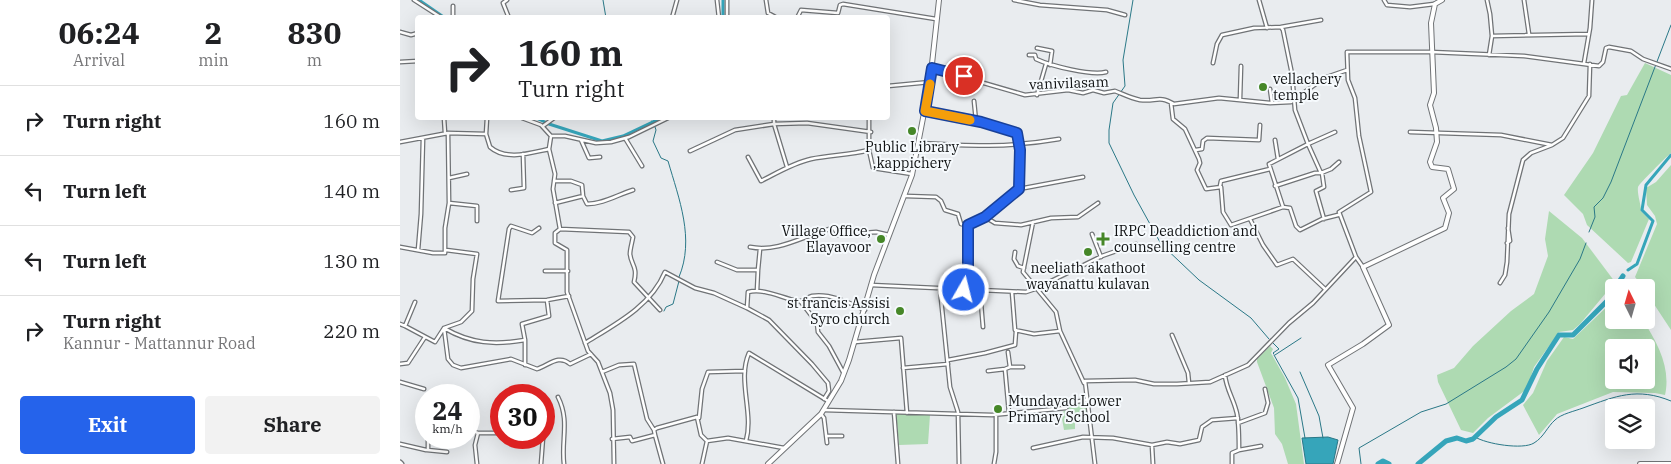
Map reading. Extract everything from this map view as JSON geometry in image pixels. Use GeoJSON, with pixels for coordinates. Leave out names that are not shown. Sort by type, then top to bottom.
{"type":"FeatureCollection","features":[{"type":"Feature","properties":{"kind":"main road"},"geometry":{"type":"LineString","coordinates":[[768,464],[821,414],[841,381],[865,310],[871,285],[906,196],[912,175],[930,82],[939,0]]}},
{"type":"Feature","properties":{"kind":"main road"},"geometry":{"type":"LineString","coordinates":[[1337,464],[1353,408],[1328,365],[1363,344],[1389,325],[1363,267],[1445,228],[1449,214],[1443,196],[1453,191],[1454,187],[1448,169],[1432,167],[1431,164],[1437,142],[1430,105],[1434,93],[1431,23],[1435,4],[1442,0]]}},
{"type":"Feature","properties":{"kind":"main road"},"geometry":{"type":"LineString","coordinates":[[1641,464],[1671,464]]}},
{"type":"Feature","properties":{"kind":"street"},"geometry":{"type":"LineString","coordinates":[[414,0],[437,15]]}},
{"type":"Feature","properties":{"kind":"street"},"geometry":{"type":"LineString","coordinates":[[507,0],[503,3],[508,15]]}},
{"type":"Feature","properties":{"kind":"street"},"geometry":{"type":"LineString","coordinates":[[673,15],[677,0]]}},
{"type":"Feature","properties":{"kind":"street"},"geometry":{"type":"LineString","coordinates":[[717,0],[719,15]]}},
{"type":"Feature","properties":{"kind":"street"},"geometry":{"type":"LineString","coordinates":[[727,0],[727,15]]}},
{"type":"Feature","properties":{"kind":"street"},"geometry":{"type":"LineString","coordinates":[[766,0],[765,4],[770,15]]}},
{"type":"Feature","properties":{"kind":"street"},"geometry":{"type":"LineString","coordinates":[[798,15],[800,10],[838,13],[840,0]]}},
{"type":"Feature","properties":{"kind":"street"},"geometry":{"type":"LineString","coordinates":[[1014,0],[1040,5],[1107,10],[1125,15]]}},
{"type":"Feature","properties":{"kind":"street"},"geometry":{"type":"LineString","coordinates":[[1260,0],[1267,28]]}},
{"type":"Feature","properties":{"kind":"street"},"geometry":{"type":"LineString","coordinates":[[1384,0],[1387,5],[1403,7],[1435,4]]}},
{"type":"Feature","properties":{"kind":"street"},"geometry":{"type":"LineString","coordinates":[[1487,0],[1492,36],[1489,55]]}},
{"type":"Feature","properties":{"kind":"street"},"geometry":{"type":"LineString","coordinates":[[1524,0],[1529,34]]}},
{"type":"Feature","properties":{"kind":"street"},"geometry":{"type":"LineString","coordinates":[[1584,63],[1592,0]]}},
{"type":"Feature","properties":{"kind":"street"},"geometry":{"type":"LineString","coordinates":[[840,5],[936,19]]}},
{"type":"Feature","properties":{"kind":"street"},"geometry":{"type":"LineString","coordinates":[[453,6],[453,15]]}},
{"type":"Feature","properties":{"kind":"street"},"geometry":{"type":"LineString","coordinates":[[1213,63],[1217,44],[1222,35],[1321,20]]}},
{"type":"Feature","properties":{"kind":"street"},"geometry":{"type":"LineString","coordinates":[[1281,27],[1288,47],[1297,118],[1322,173],[1324,187],[1316,191],[1324,219]]}},
{"type":"Feature","properties":{"kind":"street"},"geometry":{"type":"LineString","coordinates":[[400,32],[411,35],[415,34]]}},
{"type":"Feature","properties":{"kind":"street"},"geometry":{"type":"LineString","coordinates":[[1492,36],[1589,34]]}},
{"type":"Feature","properties":{"kind":"street"},"geometry":{"type":"LineString","coordinates":[[1270,169],[1221,181],[1224,212],[1231,225],[1283,207],[1290,208],[1296,226],[1300,230],[1338,215],[1338,212],[1371,192],[1359,136],[1355,98],[1348,80],[1347,52],[1432,52],[1601,64],[1607,47],[1631,51],[1655,64],[1671,69]]}},
{"type":"Feature","properties":{"kind":"street"},"geometry":{"type":"LineString","coordinates":[[1037,48],[1052,51],[1050,65]]}},
{"type":"Feature","properties":{"kind":"street"},"geometry":{"type":"LineString","coordinates":[[1029,55],[1035,55],[1036,60],[1050,65],[1095,74],[1106,72]]}},
{"type":"Feature","properties":{"kind":"street"},"geometry":{"type":"LineString","coordinates":[[400,62],[415,61]]}},
{"type":"Feature","properties":{"kind":"street"},"geometry":{"type":"LineString","coordinates":[[1036,95],[1046,64]]}},
{"type":"Feature","properties":{"kind":"street"},"geometry":{"type":"LineString","coordinates":[[1500,283],[1505,275],[1508,262],[1507,227],[1524,160],[1531,153],[1552,145],[1563,138],[1589,96],[1590,64]]}},
{"type":"Feature","properties":{"kind":"street"},"geometry":{"type":"LineString","coordinates":[[1240,99],[1242,66]]}},
{"type":"Feature","properties":{"kind":"street","name":"vanivilasam"},"geometry":{"type":"LineString","coordinates":[[932,68],[1009,92],[1036,95],[1068,90],[1083,93],[1093,90],[1104,93],[1114,91],[1121,95],[1143,100],[1164,98],[1171,103],[1219,98],[1272,103],[1294,100]]}},
{"type":"Feature","properties":{"kind":"street"},"geometry":{"type":"LineString","coordinates":[[1294,100],[1324,78],[1348,70]]}},
{"type":"Feature","properties":{"kind":"street"},"geometry":{"type":"LineString","coordinates":[[890,86],[930,82]]}},
{"type":"Feature","properties":{"kind":"street"},"geometry":{"type":"LineString","coordinates":[[1270,90],[1272,103]]}},
{"type":"Feature","properties":{"kind":"street"},"geometry":{"type":"LineString","coordinates":[[974,101],[976,121]]}},
{"type":"Feature","properties":{"kind":"street"},"geometry":{"type":"LineString","coordinates":[[1171,103],[1173,119],[1185,129],[1196,150],[1200,163],[1197,170],[1205,188],[1220,186]]}},
{"type":"Feature","properties":{"kind":"street"},"geometry":{"type":"LineString","coordinates":[[925,111],[976,121],[1017,133],[1019,146],[1019,189]]}},
{"type":"Feature","properties":{"kind":"street"},"geometry":{"type":"LineString","coordinates":[[444,120],[449,178],[449,203],[445,228],[446,250]]}},
{"type":"Feature","properties":{"kind":"street"},"geometry":{"type":"LineString","coordinates":[[487,120],[486,134],[489,145],[497,152],[507,155],[549,149]]}},
{"type":"Feature","properties":{"kind":"street"},"geometry":{"type":"LineString","coordinates":[[527,120],[543,126],[551,136],[549,149],[553,158],[555,203],[560,229]]}},
{"type":"Feature","properties":{"kind":"street"},"geometry":{"type":"LineString","coordinates":[[543,126],[551,120]]}},
{"type":"Feature","properties":{"kind":"street"},"geometry":{"type":"LineString","coordinates":[[551,136],[565,136],[596,143],[625,138],[664,120]]}},
{"type":"Feature","properties":{"kind":"street"},"geometry":{"type":"LineString","coordinates":[[774,120],[787,167]]}},
{"type":"Feature","properties":{"kind":"street"},"geometry":{"type":"LineString","coordinates":[[870,120],[869,150],[873,168],[912,175]]}},
{"type":"Feature","properties":{"kind":"street"},"geometry":{"type":"LineString","coordinates":[[690,151],[734,130],[774,124],[806,123],[871,132]]}},
{"type":"Feature","properties":{"kind":"street"},"geometry":{"type":"LineString","coordinates":[[1196,150],[1202,149],[1204,139],[1259,140],[1260,125]]}},
{"type":"Feature","properties":{"kind":"street"},"geometry":{"type":"LineString","coordinates":[[1283,207],[1269,164],[1335,132]]}},
{"type":"Feature","properties":{"kind":"street"},"geometry":{"type":"LineString","coordinates":[[1410,132],[1501,135],[1552,145]]}},
{"type":"Feature","properties":{"kind":"street"},"geometry":{"type":"LineString","coordinates":[[400,142],[446,134],[486,134]]}},
{"type":"Feature","properties":{"kind":"street"},"geometry":{"type":"LineString","coordinates":[[418,250],[423,138]]}},
{"type":"Feature","properties":{"kind":"street"},"geometry":{"type":"LineString","coordinates":[[625,138],[642,166]]}},
{"type":"Feature","properties":{"kind":"street"},"geometry":{"type":"LineString","coordinates":[[918,142],[986,147],[1019,146],[1059,139]]}},
{"type":"Feature","properties":{"kind":"street"},"geometry":{"type":"LineString","coordinates":[[581,140],[589,158],[600,157]]}},
{"type":"Feature","properties":{"kind":"street"},"geometry":{"type":"LineString","coordinates":[[1274,140],[1278,159]]}},
{"type":"Feature","properties":{"kind":"street"},"geometry":{"type":"LineString","coordinates":[[748,157],[762,182],[787,167],[811,159],[849,155],[869,150]]}},
{"type":"Feature","properties":{"kind":"street"},"geometry":{"type":"LineString","coordinates":[[511,190],[524,188],[523,154]]}},
{"type":"Feature","properties":{"kind":"street"},"geometry":{"type":"LineString","coordinates":[[1275,186],[1315,173],[1322,173],[1339,162]]}},
{"type":"Feature","properties":{"kind":"street"},"geometry":{"type":"LineString","coordinates":[[449,178],[467,174]]}},
{"type":"Feature","properties":{"kind":"street"},"geometry":{"type":"LineString","coordinates":[[906,196],[936,197],[945,210],[958,214],[961,224],[968,225],[985,217],[1019,189],[1083,177]]}},
{"type":"Feature","properties":{"kind":"street"},"geometry":{"type":"LineString","coordinates":[[554,182],[571,181],[582,185],[583,196],[587,204],[600,204],[613,196],[633,190]]}},
{"type":"Feature","properties":{"kind":"street"},"geometry":{"type":"LineString","coordinates":[[555,203],[583,196]]}},
{"type":"Feature","properties":{"kind":"street"},"geometry":{"type":"LineString","coordinates":[[449,203],[477,206],[477,221]]}},
{"type":"Feature","properties":{"kind":"street"},"geometry":{"type":"LineString","coordinates":[[985,217],[995,223],[1009,225],[1078,217],[1098,203]]}},
{"type":"Feature","properties":{"kind":"street"},"geometry":{"type":"LineString","coordinates":[[1338,215],[1356,257],[1363,267]]}},
{"type":"Feature","properties":{"kind":"street"},"geometry":{"type":"LineString","coordinates":[[1250,219],[1263,245],[1277,265],[1293,259],[1326,290]]}},
{"type":"Feature","properties":{"kind":"street"},"geometry":{"type":"LineString","coordinates":[[1033,222],[1024,268],[1025,276],[1038,287],[1056,312],[1060,331],[1084,383],[1095,464]]}},
{"type":"Feature","properties":{"kind":"street"},"geometry":{"type":"LineString","coordinates":[[968,225],[968,291]]}},
{"type":"Feature","properties":{"kind":"street"},"geometry":{"type":"LineString","coordinates":[[539,228],[532,233],[511,226],[509,229],[498,301],[547,300],[569,296]]}},
{"type":"Feature","properties":{"kind":"street"},"geometry":{"type":"LineString","coordinates":[[750,247],[760,249],[780,247],[834,228],[838,235],[876,232],[889,236]]}},
{"type":"Feature","properties":{"kind":"street"},"geometry":{"type":"LineString","coordinates":[[614,464],[612,438],[613,410],[602,372],[585,343],[569,296],[566,250],[555,243],[556,233],[560,229],[629,232],[633,237],[630,255],[635,263],[636,273],[634,282],[660,310]]}},
{"type":"Feature","properties":{"kind":"street"},"geometry":{"type":"LineString","coordinates":[[1092,234],[1101,256]]}},
{"type":"Feature","properties":{"kind":"street"},"geometry":{"type":"LineString","coordinates":[[871,285],[968,291],[1026,292],[1101,256],[1136,244]]}},
{"type":"Feature","properties":{"kind":"street"},"geometry":{"type":"LineString","coordinates":[[400,247],[441,253],[445,253],[446,250],[478,254],[473,279],[472,311],[461,322],[444,328],[435,342],[400,324]]}},
{"type":"Feature","properties":{"kind":"street"},"geometry":{"type":"LineString","coordinates":[[757,291],[760,249]]}},
{"type":"Feature","properties":{"kind":"street"},"geometry":{"type":"LineString","coordinates":[[1016,252],[1014,259],[1018,266],[1024,268]]}},
{"type":"Feature","properties":{"kind":"street"},"geometry":{"type":"LineString","coordinates":[[1084,383],[1089,380],[1135,380],[1154,384],[1210,382],[1248,364],[1326,290],[1356,257]]}},
{"type":"Feature","properties":{"kind":"street"},"geometry":{"type":"LineString","coordinates":[[717,262],[737,270],[758,270]]}},
{"type":"Feature","properties":{"kind":"street"},"geometry":{"type":"LineString","coordinates":[[544,271],[568,271]]}},
{"type":"Feature","properties":{"kind":"street"},"geometry":{"type":"LineString","coordinates":[[585,343],[618,324],[650,298],[660,285],[665,272],[695,288],[714,293],[769,320],[828,383],[829,391],[824,399]]}},
{"type":"Feature","properties":{"kind":"street"},"geometry":{"type":"LineString","coordinates":[[940,289],[950,387],[958,412],[959,464]]}},
{"type":"Feature","properties":{"kind":"street"},"geometry":{"type":"LineString","coordinates":[[746,308],[748,292],[757,291],[801,302],[817,323],[818,332],[829,346],[843,372]]}},
{"type":"Feature","properties":{"kind":"street"},"geometry":{"type":"LineString","coordinates":[[980,291],[983,327]]}},
{"type":"Feature","properties":{"kind":"street"},"geometry":{"type":"LineString","coordinates":[[948,360],[1015,345],[1016,331],[1012,292]]}},
{"type":"Feature","properties":{"kind":"street"},"geometry":{"type":"LineString","coordinates":[[801,302],[812,296],[833,298],[849,302],[865,310]]}},
{"type":"Feature","properties":{"kind":"street"},"geometry":{"type":"LineString","coordinates":[[525,365],[525,340],[522,324],[549,316],[547,300]]}},
{"type":"Feature","properties":{"kind":"street"},"geometry":{"type":"LineString","coordinates":[[405,326],[415,302]]}},
{"type":"Feature","properties":{"kind":"street"},"geometry":{"type":"LineString","coordinates":[[444,328],[468,341],[504,343],[525,340]]}},
{"type":"Feature","properties":{"kind":"street"},"geometry":{"type":"LineString","coordinates":[[444,328],[448,359],[453,365],[461,368],[511,360],[537,369],[560,358],[570,364],[591,354]]}},
{"type":"Feature","properties":{"kind":"street"},"geometry":{"type":"LineString","coordinates":[[1016,331],[1036,334],[1060,331]]}},
{"type":"Feature","properties":{"kind":"street"},"geometry":{"type":"LineString","coordinates":[[1172,335],[1188,373],[1189,383]]}},
{"type":"Feature","properties":{"kind":"street"},"geometry":{"type":"LineString","coordinates":[[400,364],[408,363],[425,337]]}},
{"type":"Feature","properties":{"kind":"street"},"geometry":{"type":"LineString","coordinates":[[855,342],[901,338],[907,413]]}},
{"type":"Feature","properties":{"kind":"street"},"geometry":{"type":"LineString","coordinates":[[746,441],[746,371],[750,352],[776,372],[829,402]]}},
{"type":"Feature","properties":{"kind":"street"},"geometry":{"type":"LineString","coordinates":[[1008,352],[1010,367]]}},
{"type":"Feature","properties":{"kind":"street"},"geometry":{"type":"LineString","coordinates":[[602,372],[634,364],[647,419],[654,430],[663,464]]}},
{"type":"Feature","properties":{"kind":"street"},"geometry":{"type":"LineString","coordinates":[[903,368],[948,364]]}},
{"type":"Feature","properties":{"kind":"street"},"geometry":{"type":"LineString","coordinates":[[988,371],[1023,367]]}},
{"type":"Feature","properties":{"kind":"street"},"geometry":{"type":"LineString","coordinates":[[1005,369],[1009,413]]}},
{"type":"Feature","properties":{"kind":"street"},"geometry":{"type":"LineString","coordinates":[[702,464],[706,441],[701,435],[699,418],[702,389],[708,372],[746,371]]}},
{"type":"Feature","properties":{"kind":"street"},"geometry":{"type":"LineString","coordinates":[[1225,375],[1227,389],[1238,418],[1239,450]]}},
{"type":"Feature","properties":{"kind":"street"},"geometry":{"type":"LineString","coordinates":[[400,382],[415,386]]}},
{"type":"Feature","properties":{"kind":"street"},"geometry":{"type":"LineString","coordinates":[[1238,423],[1265,413],[1268,403],[1265,389]]}},
{"type":"Feature","properties":{"kind":"street"},"geometry":{"type":"LineString","coordinates":[[558,397],[564,409],[566,421],[562,449],[564,464]]}},
{"type":"Feature","properties":{"kind":"street"},"geometry":{"type":"LineString","coordinates":[[824,410],[996,414],[1065,408],[1070,402],[1087,400]]}},
{"type":"Feature","properties":{"kind":"street"},"geometry":{"type":"LineString","coordinates":[[894,412],[898,464]]}},
{"type":"Feature","properties":{"kind":"street"},"geometry":{"type":"LineString","coordinates":[[821,414],[824,418],[828,443]]}},
{"type":"Feature","properties":{"kind":"street"},"geometry":{"type":"LineString","coordinates":[[994,464],[996,452],[996,414]]}},
{"type":"Feature","properties":{"kind":"street"},"geometry":{"type":"LineString","coordinates":[[654,430],[683,420],[699,418]]}},
{"type":"Feature","properties":{"kind":"street"},"geometry":{"type":"LineString","coordinates":[[1033,448],[1042,448],[1076,438],[1091,437],[1118,438],[1152,445],[1195,442],[1201,438],[1202,427],[1212,420],[1238,418]]}},
{"type":"Feature","properties":{"kind":"street"},"geometry":{"type":"LineString","coordinates":[[612,438],[630,437],[632,441],[655,435]]}},
{"type":"Feature","properties":{"kind":"street"},"geometry":{"type":"LineString","coordinates":[[827,436],[842,436]]}},
{"type":"Feature","properties":{"kind":"street"},"geometry":{"type":"LineString","coordinates":[[706,441],[728,438],[784,448]]}},
{"type":"Feature","properties":{"kind":"street"},"geometry":{"type":"LineString","coordinates":[[400,444],[426,450],[447,452]]}},
{"type":"Feature","properties":{"kind":"street"},"geometry":{"type":"LineString","coordinates":[[1152,445],[1152,464]]}},
{"type":"Feature","properties":{"kind":"street"},"geometry":{"type":"LineString","coordinates":[[1232,464],[1232,453],[1261,446]]}},
{"type":"Feature","properties":{"kind":"street"},"geometry":{"type":"LineString","coordinates":[[476,449],[477,464]]}},
{"type":"Feature","properties":{"kind":"street"},"geometry":{"type":"LineString","coordinates":[[541,464],[542,449]]}},
{"type":"Feature","properties":{"kind":"green space"},"geometry":{"type":"Polygon","coordinates":[[[1645,63],[1671,75],[1671,153],[1638,187],[1641,211],[1649,219],[1631,262],[1628,263],[1587,225],[1583,214],[1564,195],[1593,153],[1621,96],[1627,95],[1645,63]]]}},
{"type":"Feature","properties":{"kind":"green space"},"geometry":{"type":"Polygon","coordinates":[[[1671,165],[1671,330],[1655,306],[1655,279],[1637,279],[1635,277],[1657,224],[1655,216],[1647,205],[1646,188],[1656,182],[1671,165]]]}},
{"type":"Feature","properties":{"kind":"green space"},"geometry":{"type":"Polygon","coordinates":[[[1549,211],[1582,238],[1613,279],[1605,279],[1605,294],[1580,324],[1573,330],[1559,332],[1534,367],[1527,389],[1488,418],[1473,433],[1461,430],[1438,382],[1437,375],[1454,368],[1473,346],[1511,311],[1534,294],[1548,256],[1545,239],[1549,211]]]}},
{"type":"Feature","properties":{"kind":"green space"},"geometry":{"type":"Polygon","coordinates":[[[1605,309],[1605,329],[1648,329],[1654,339],[1605,339],[1605,389],[1655,389],[1655,340],[1665,366],[1665,395],[1613,392],[1557,414],[1539,435],[1523,405],[1533,393],[1547,361],[1564,337],[1573,339],[1605,309]]]}},
{"type":"Feature","properties":{"kind":"green space"},"geometry":{"type":"Polygon","coordinates":[[[1270,346],[1273,349],[1271,353],[1285,378],[1296,404],[1304,464],[1288,464],[1282,444],[1275,434],[1274,408],[1257,362],[1257,359],[1270,346]]]}},
{"type":"Feature","properties":{"kind":"green space"},"geometry":{"type":"Polygon","coordinates":[[[1085,402],[1088,421],[1075,423],[1075,429],[1064,430],[1061,413],[1069,408],[1069,404],[1085,402]]]}},
{"type":"Feature","properties":{"kind":"green space"},"geometry":{"type":"Polygon","coordinates":[[[896,413],[930,415],[928,444],[899,445],[896,413]]]}},
{"type":"Feature","properties":{"kind":"water"},"geometry":{"type":"Polygon","coordinates":[[[1328,437],[1338,440],[1333,464],[1306,464],[1302,438],[1328,437]]]}},
{"type":"Feature","properties":{"kind":"waterway"},"geometry":{"type":"LineString","coordinates":[[419,0],[441,15]]}},
{"type":"Feature","properties":{"kind":"waterway"},"geometry":{"type":"LineString","coordinates":[[603,0],[606,15]]}},
{"type":"Feature","properties":{"kind":"waterway"},"geometry":{"type":"LineString","coordinates":[[723,0],[723,15]]}},
{"type":"Feature","properties":{"kind":"waterway"},"geometry":{"type":"LineString","coordinates":[[1133,0],[1123,60],[1125,86],[1113,103],[1109,143],[1134,195],[1161,244],[1199,280],[1251,318],[1269,339]]}},
{"type":"Feature","properties":{"kind":"waterway"},"geometry":{"type":"LineString","coordinates":[[1589,232],[1595,217],[1594,207],[1603,198],[1611,182],[1671,25]]}},
{"type":"Feature","properties":{"kind":"waterway"},"geometry":{"type":"LineString","coordinates":[[540,120],[545,122]]}},
{"type":"Feature","properties":{"kind":"waterway"},"geometry":{"type":"LineString","coordinates":[[549,124],[602,141],[623,136],[657,120]]}},
{"type":"Feature","properties":{"kind":"waterway"},"geometry":{"type":"LineString","coordinates":[[655,127],[653,141],[661,158],[668,161],[684,219],[686,248],[684,263],[679,277]]}},
{"type":"Feature","properties":{"kind":"waterway"},"geometry":{"type":"LineString","coordinates":[[1628,270],[1637,264],[1653,221],[1642,210],[1646,185],[1671,155]]}},
{"type":"Feature","properties":{"kind":"waterway"},"geometry":{"type":"LineString","coordinates":[[1361,464],[1359,448],[1421,412],[1446,404],[1516,359],[1549,312],[1580,259],[1586,243]]}},
{"type":"Feature","properties":{"kind":"waterway"},"geometry":{"type":"LineString","coordinates":[[664,311],[666,307],[673,304],[679,281]]}},
{"type":"Feature","properties":{"kind":"waterway"},"geometry":{"type":"LineString","coordinates":[[1418,464],[1446,441],[1457,438],[1466,441],[1473,439],[1496,417],[1522,400],[1537,369],[1559,335],[1573,335],[1605,303]]}},
{"type":"Feature","properties":{"kind":"waterway"},"geometry":{"type":"LineString","coordinates":[[1275,355],[1301,338]]}},
{"type":"Feature","properties":{"kind":"waterway"},"geometry":{"type":"LineString","coordinates":[[1273,343],[1279,349],[1274,354]]}},
{"type":"Feature","properties":{"kind":"waterway"},"geometry":{"type":"LineString","coordinates":[[1274,355],[1298,398],[1305,438]]}},
{"type":"Feature","properties":{"kind":"waterway"},"geometry":{"type":"LineString","coordinates":[[1300,372],[1319,416],[1323,438]]}},
{"type":"Feature","properties":{"kind":"waterway"},"geometry":{"type":"LineString","coordinates":[[1475,437],[1487,442],[1504,445],[1529,445],[1537,441],[1552,423],[1561,416],[1606,400],[1627,395],[1648,394],[1671,401]]}},
{"type":"Feature","properties":{"kind":"waterway"},"geometry":{"type":"LineString","coordinates":[[1378,464],[1383,461],[1389,464]]}},
{"type":"Feature","properties":{"kind":"slow traffic"},"geometry":{"type":"LineString","coordinates":[[930,84],[925,111],[970,120]]}},
{"type":"Feature","properties":{"kind":"place","name":"vellachery temple"},"geometry":{"type":"Point","coordinates":[1263,87]}},
{"type":"Feature","properties":{"kind":"place","name":"Public Library ,kappichery"},"geometry":{"type":"Point","coordinates":[912,131]}},
{"type":"Feature","properties":{"kind":"place","name":"Village Office, Elayavoor"},"geometry":{"type":"Point","coordinates":[881,239]}},
{"type":"Feature","properties":{"kind":"place","name":"IRPC Deaddiction and counselling centre"},"geometry":{"type":"Point","coordinates":[1103,239]}},
{"type":"Feature","properties":{"kind":"place","name":"neeliath akathoot wayanattu kulavan"},"geometry":{"type":"Point","coordinates":[1088,252]}},
{"type":"Feature","properties":{"kind":"place","name":"st francis Assisi Syro church"},"geometry":{"type":"Point","coordinates":[900,311]}},
{"type":"Feature","properties":{"kind":"place","name":"Mundayad Lower Primary School"},"geometry":{"type":"Point","coordinates":[998,409]}},
{"type":"Feature","properties":{"kind":"route"},"geometry":{"type":"LineString","coordinates":[[964,76],[932,68],[925,111],[981,122],[1017,133],[1020,150],[1019,189],[1003,200],[985,217],[968,225],[968,291],[964,290]]}}]}
